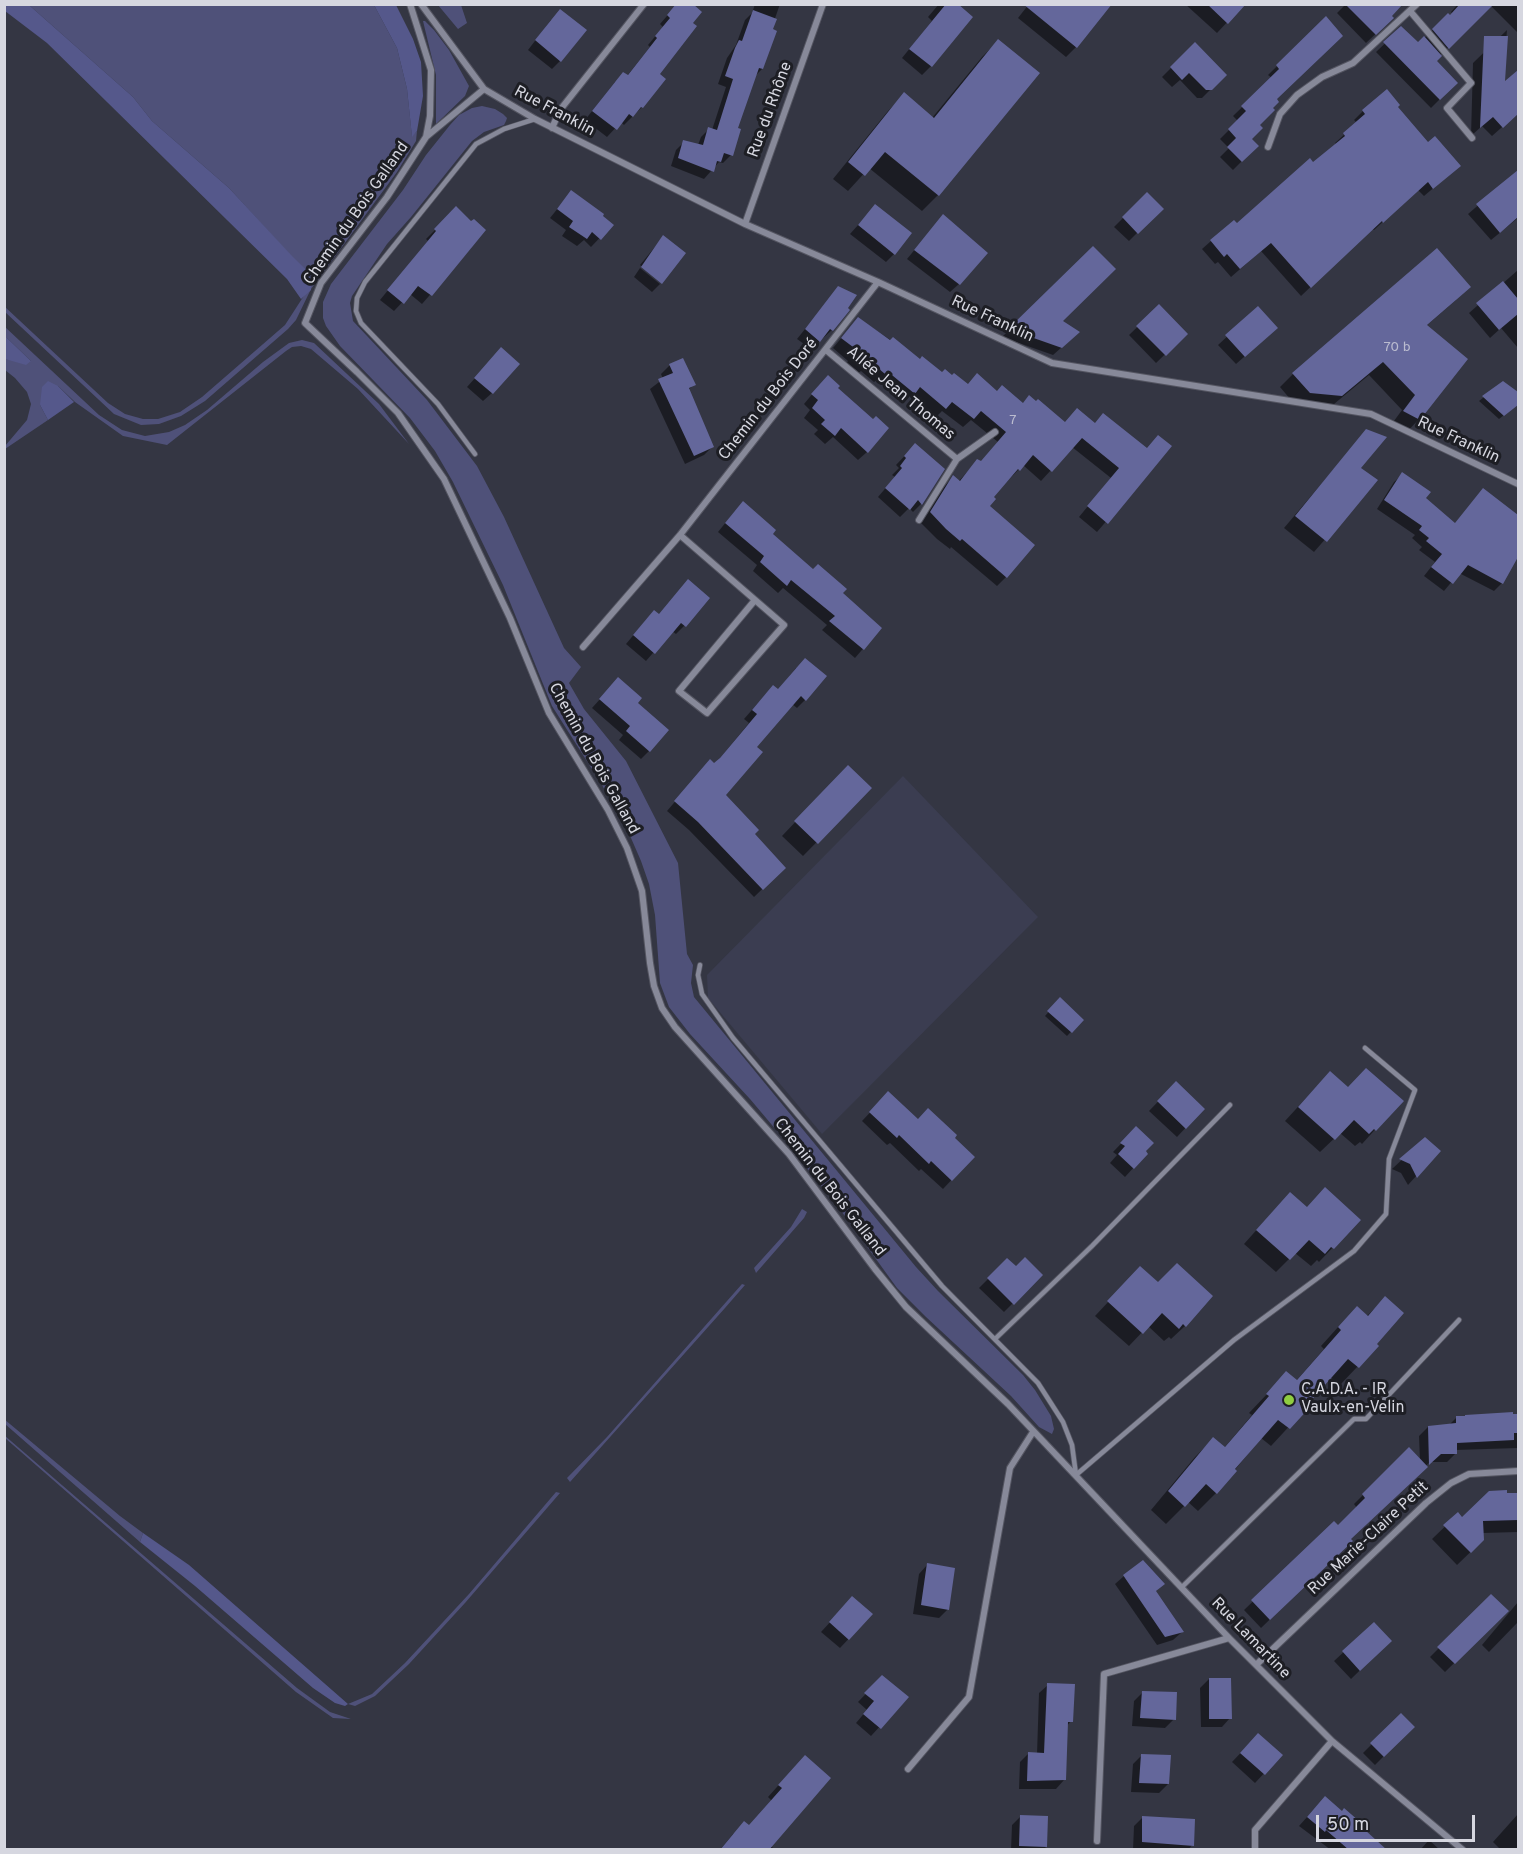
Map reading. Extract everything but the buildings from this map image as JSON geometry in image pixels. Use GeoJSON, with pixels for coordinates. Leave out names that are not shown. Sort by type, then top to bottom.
{"type":"FeatureCollection","features":[{"type":"Feature","properties":{"kind":"street"},"geometry":{"type":"LineString","coordinates":[[410,4],[431,70],[430,116],[426,137]]}},
{"type":"Feature","properties":{"kind":"street"},"geometry":{"type":"LineString","coordinates":[[421,4],[484,89]]}},
{"type":"Feature","properties":{"kind":"street"},"geometry":{"type":"LineString","coordinates":[[552,128],[560,110],[644,4]]}},
{"type":"Feature","properties":{"kind":"street","name":"Rue du Rhône"},"geometry":{"type":"LineString","coordinates":[[745,224],[823,4]]}},
{"type":"Feature","properties":{"kind":"street"},"geometry":{"type":"LineString","coordinates":[[1268,147],[1280,114],[1297,95],[1322,77],[1353,63],[1417,4]]}},
{"type":"Feature","properties":{"kind":"street"},"geometry":{"type":"LineString","coordinates":[[1410,11],[1471,83],[1447,108],[1472,138]]}},
{"type":"Feature","properties":{"kind":"street","name":"Chemin du Bois Galland"},"geometry":{"type":"LineString","coordinates":[[484,89],[426,137],[387,197],[321,283],[305,323],[398,413],[444,479],[505,608],[549,713],[608,810],[627,848],[642,891],[654,986],[669,1018],[789,1154],[890,1289],[928,1329],[979,1375],[1033,1432]]}},
{"type":"Feature","properties":{"kind":"street","name":"Rue Franklin"},"geometry":{"type":"LineString","coordinates":[[484,89],[552,128],[745,224],[878,282],[1052,363],[1371,414],[1518,484]]}},
{"type":"Feature","properties":{"kind":"street","name":"Chemin du Bois Doré"},"geometry":{"type":"LineString","coordinates":[[583,647],[680,535],[878,282]]}},
{"type":"Feature","properties":{"kind":"street","name":"Allée Jean Thomas"},"geometry":{"type":"LineString","coordinates":[[826,350],[957,459]]}},
{"type":"Feature","properties":{"kind":"street","name":"Allée Jean Thomas"},"geometry":{"type":"LineString","coordinates":[[919,520],[957,459],[995,432]]}},
{"type":"Feature","properties":{"kind":"street"},"geometry":{"type":"LineString","coordinates":[[680,535],[784,625],[707,713],[679,691],[755,600]]}},
{"type":"Feature","properties":{"kind":"street"},"geometry":{"type":"LineString","coordinates":[[908,1769],[969,1697],[1010,1468],[1033,1432]]}},
{"type":"Feature","properties":{"kind":"street","name":"Rue Lamartine"},"geometry":{"type":"LineString","coordinates":[[1033,1432],[1076,1474],[1229,1638],[1332,1741],[1463,1850]]}},
{"type":"Feature","properties":{"kind":"street","name":"Rue Marie-Claire Petit"},"geometry":{"type":"LineString","coordinates":[[1256,1665],[1425,1503],[1451,1483],[1469,1474],[1518,1471]]}},
{"type":"Feature","properties":{"kind":"street"},"geometry":{"type":"LineString","coordinates":[[1097,1840],[1104,1674],[1229,1638]]}},
{"type":"Feature","properties":{"kind":"street"},"geometry":{"type":"LineString","coordinates":[[1255,1850],[1255,1830],[1332,1741]]}},
{"type":"Feature","properties":{"kind":"lane"},"geometry":{"type":"LineString","coordinates":[[474,454],[438,404],[361,323],[356,311],[357,298],[364,282],[476,144],[504,129],[535,119]]}},
{"type":"Feature","properties":{"kind":"lane"},"geometry":{"type":"LineString","coordinates":[[700,965],[698,975],[702,994],[717,1018],[916,1258],[1038,1383],[1063,1422],[1072,1445],[1076,1474]]}},
{"type":"Feature","properties":{"kind":"lane"},"geometry":{"type":"LineString","coordinates":[[1076,1474],[1234,1340],[1354,1251],[1386,1214],[1389,1159],[1415,1089],[1365,1048]]}},
{"type":"Feature","properties":{"kind":"lane"},"geometry":{"type":"LineString","coordinates":[[994,1339],[1092,1246],[1230,1105]]}},
{"type":"Feature","properties":{"kind":"lane"},"geometry":{"type":"LineString","coordinates":[[1182,1587],[1354,1419],[1366,1419],[1459,1320]]}},
{"type":"Feature","properties":{"kind":"shaded area"},"geometry":{"type":"Polygon","coordinates":[[[4,5],[29,5],[133,97],[152,121],[229,188],[311,274],[311,290],[301,299],[287,279],[47,43],[5,11],[4,5]]]}},
{"type":"Feature","properties":{"kind":"shaded area"},"geometry":{"type":"Polygon","coordinates":[[[29,5],[374,5],[397,48],[407,89],[412,136],[417,131],[416,141],[397,172],[311,289],[296,320],[288,329],[205,401],[181,416],[159,424],[141,425],[114,414],[5,312],[4,306],[108,403],[125,414],[143,419],[158,419],[180,412],[202,397],[285,325],[307,291],[311,274],[293,258],[229,188],[152,121],[133,97],[29,5]]]}},
{"type":"Feature","properties":{"kind":"shaded area"},"geometry":{"type":"Polygon","coordinates":[[[374,5],[396,5],[413,39],[421,62],[423,96],[417,131],[412,137],[407,89],[397,48],[374,5]]]}},
{"type":"Feature","properties":{"kind":"shaded area"},"geometry":{"type":"Polygon","coordinates":[[[438,5],[461,5],[467,23],[458,29],[438,5]]]}},
{"type":"Feature","properties":{"kind":"shaded area"},"geometry":{"type":"Polygon","coordinates":[[[423,21],[434,30],[449,50],[469,86],[465,96],[436,124],[436,75],[423,21]]]}},
{"type":"Feature","properties":{"kind":"shaded area"},"geometry":{"type":"Polygon","coordinates":[[[482,106],[495,109],[503,114],[507,118],[504,125],[484,132],[472,141],[387,244],[352,296],[350,303],[353,321],[427,400],[477,466],[504,517],[564,648],[581,667],[569,683],[584,709],[626,761],[678,863],[687,954],[693,965],[691,983],[694,997],[916,1267],[1023,1375],[1051,1416],[1054,1429],[1052,1434],[1039,1427],[1011,1396],[897,1288],[839,1208],[788,1144],[690,1034],[669,1007],[660,983],[655,915],[649,884],[641,861],[602,785],[552,706],[503,585],[453,482],[435,451],[410,418],[340,346],[326,326],[323,318],[323,302],[331,284],[450,125],[459,115],[482,106]]]}},
{"type":"Feature","properties":{"kind":"shaded area"},"geometry":{"type":"Polygon","coordinates":[[[4,326],[99,415],[122,430],[145,436],[169,432],[185,425],[207,410],[289,343],[302,340],[314,343],[379,404],[409,444],[358,389],[311,349],[301,346],[292,347],[286,351],[167,445],[123,436],[75,402],[58,386],[40,405],[48,420],[5,449],[5,446],[27,420],[31,404],[27,392],[5,370],[5,359],[31,361],[5,338],[4,326]]]}},
{"type":"Feature","properties":{"kind":"shaded area"},"geometry":{"type":"Polygon","coordinates":[[[5,338],[31,361],[26,365],[5,359],[5,338]]]}},
{"type":"Feature","properties":{"kind":"shaded area"},"geometry":{"type":"Polygon","coordinates":[[[48,381],[58,386],[74,402],[48,420],[40,405],[42,387],[48,381]]]}},
{"type":"Feature","properties":{"kind":"shaded area"},"geometry":{"type":"Polygon","coordinates":[[[903,776],[1038,917],[822,1134],[708,998],[707,975],[903,776]]]}},
{"type":"Feature","properties":{"kind":"shaded area"},"geometry":{"type":"Polygon","coordinates":[[[802,1209],[807,1212],[804,1218],[756,1273],[754,1268],[791,1227],[802,1209]]]}},
{"type":"Feature","properties":{"kind":"shaded area"},"geometry":{"type":"Polygon","coordinates":[[[742,1284],[745,1285],[570,1482],[567,1478],[607,1437],[742,1284]]]}},
{"type":"Feature","properties":{"kind":"shaded area"},"geometry":{"type":"Polygon","coordinates":[[[4,1419],[143,1533],[140,1542],[5,1424],[4,1419]]]}},
{"type":"Feature","properties":{"kind":"shaded area"},"geometry":{"type":"Polygon","coordinates":[[[4,1435],[297,1688],[330,1712],[351,1719],[333,1718],[296,1692],[4,1435]]]}},
{"type":"Feature","properties":{"kind":"shaded area"},"geometry":{"type":"Polygon","coordinates":[[[556,1492],[560,1493],[409,1664],[375,1696],[355,1706],[348,1704],[372,1694],[405,1663],[469,1594],[556,1492]]]}},
{"type":"Feature","properties":{"kind":"shaded area"},"geometry":{"type":"Polygon","coordinates":[[[143,1533],[189,1565],[348,1704],[345,1706],[335,1703],[313,1688],[195,1586],[140,1542],[143,1533]]]}},
{"type":"Feature","properties":{"kind":"place","name":"C.A.D.A. - IR Vaulx-en-Velin"},"geometry":{"type":"Point","coordinates":[1289,1400]}}]}
